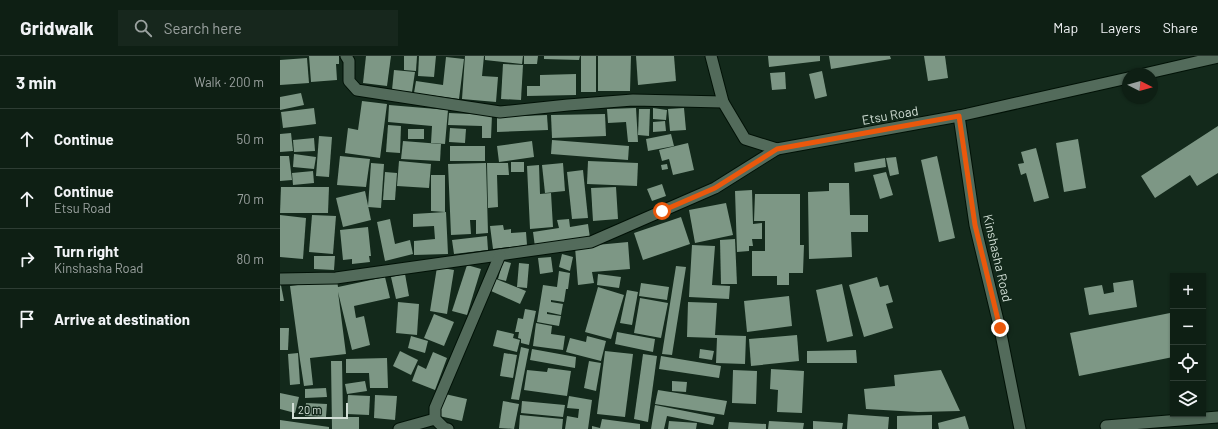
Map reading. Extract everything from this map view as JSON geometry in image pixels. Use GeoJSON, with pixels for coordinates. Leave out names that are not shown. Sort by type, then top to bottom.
{"type":"FeatureCollection","features":[{"type":"Feature","properties":{"kind":"street"},"geometry":{"type":"LineString","coordinates":[[346,56],[349,60],[349,81],[357,90],[500,112],[633,100],[722,102]]}},
{"type":"Feature","properties":{"kind":"street","name":"Etsu Road"},"geometry":{"type":"LineString","coordinates":[[711,56],[722,102],[745,139],[777,149],[959,116],[1122,79]]}},
{"type":"Feature","properties":{"kind":"street"},"geometry":{"type":"LineString","coordinates":[[1158,71],[1218,57]]}},
{"type":"Feature","properties":{"kind":"street","name":"Kinshasha Road"},"geometry":{"type":"LineString","coordinates":[[959,116],[975,225],[1000,328],[1020,429]]}},
{"type":"Feature","properties":{"kind":"street"},"geometry":{"type":"LineString","coordinates":[[280,280],[336,278],[591,242],[715,188],[777,149]]}},
{"type":"Feature","properties":{"kind":"street"},"geometry":{"type":"LineString","coordinates":[[448,429],[444,428],[435,419],[435,408],[500,255]]}},
{"type":"Feature","properties":{"kind":"street"},"geometry":{"type":"LineString","coordinates":[[1106,426],[1218,417]]}},
{"type":"Feature","properties":{"kind":"street"},"geometry":{"type":"LineString","coordinates":[[399,429],[435,419]]}},
{"type":"Feature","properties":{"kind":"building"},"geometry":{"type":"Polygon","coordinates":[[[309,56],[339,56],[339,64],[336,64],[337,80],[311,82],[309,56]]]}},
{"type":"Feature","properties":{"kind":"building"},"geometry":{"type":"Polygon","coordinates":[[[366,56],[391,56],[387,86],[363,83],[366,56]]]}},
{"type":"Feature","properties":{"kind":"building"},"geometry":{"type":"Polygon","coordinates":[[[404,56],[417,56],[416,71],[404,70],[404,56]]]}},
{"type":"Feature","properties":{"kind":"building"},"geometry":{"type":"Polygon","coordinates":[[[419,56],[436,56],[434,77],[418,76],[419,56]]]}},
{"type":"Feature","properties":{"kind":"building"},"geometry":{"type":"Polygon","coordinates":[[[465,56],[484,56],[482,76],[498,77],[496,102],[462,99],[465,56]]]}},
{"type":"Feature","properties":{"kind":"building"},"geometry":{"type":"Polygon","coordinates":[[[485,56],[523,56],[522,64],[485,60],[485,56]]]}},
{"type":"Feature","properties":{"kind":"building"},"geometry":{"type":"Polygon","coordinates":[[[524,56],[538,56],[537,64],[524,64],[524,56]]]}},
{"type":"Feature","properties":{"kind":"building"},"geometry":{"type":"Polygon","coordinates":[[[544,56],[580,56],[579,60],[544,59],[544,56]]]}},
{"type":"Feature","properties":{"kind":"building"},"geometry":{"type":"Polygon","coordinates":[[[581,56],[596,56],[596,92],[581,92],[581,56]]]}},
{"type":"Feature","properties":{"kind":"building"},"geometry":{"type":"Polygon","coordinates":[[[598,56],[631,56],[630,91],[598,91],[598,56]]]}},
{"type":"Feature","properties":{"kind":"building"},"geometry":{"type":"Polygon","coordinates":[[[636,56],[674,56],[676,81],[638,85],[636,56]]]}},
{"type":"Feature","properties":{"kind":"building"},"geometry":{"type":"Polygon","coordinates":[[[768,56],[820,56],[820,61],[769,67],[768,56]]]}},
{"type":"Feature","properties":{"kind":"building"},"geometry":{"type":"Polygon","coordinates":[[[829,56],[890,56],[891,59],[831,69],[829,56]]]}},
{"type":"Feature","properties":{"kind":"building"},"geometry":{"type":"Polygon","coordinates":[[[924,56],[945,56],[948,78],[928,81],[924,56]]]}},
{"type":"Feature","properties":{"kind":"building"},"geometry":{"type":"Polygon","coordinates":[[[446,57],[464,59],[459,99],[414,93],[416,81],[443,85],[446,57]]]}},
{"type":"Feature","properties":{"kind":"building"},"geometry":{"type":"Polygon","coordinates":[[[307,58],[309,83],[280,85],[280,60],[307,58]]]}},
{"type":"Feature","properties":{"kind":"building"},"geometry":{"type":"Polygon","coordinates":[[[503,64],[523,65],[521,100],[501,99],[503,64]]]}},
{"type":"Feature","properties":{"kind":"building"},"geometry":{"type":"Polygon","coordinates":[[[394,70],[415,72],[412,92],[392,90],[394,70]]]}},
{"type":"Feature","properties":{"kind":"building"},"geometry":{"type":"Polygon","coordinates":[[[822,71],[827,96],[815,99],[809,74],[822,71]]]}},
{"type":"Feature","properties":{"kind":"building"},"geometry":{"type":"Polygon","coordinates":[[[785,72],[786,89],[772,90],[770,73],[785,72]]]}},
{"type":"Feature","properties":{"kind":"building"},"geometry":{"type":"Polygon","coordinates":[[[576,74],[576,95],[527,96],[527,86],[540,86],[540,75],[576,74]]]}},
{"type":"Feature","properties":{"kind":"building"},"geometry":{"type":"Polygon","coordinates":[[[301,93],[304,105],[280,110],[280,97],[301,93]]]}},
{"type":"Feature","properties":{"kind":"building"},"geometry":{"type":"Polygon","coordinates":[[[362,101],[387,104],[380,158],[345,153],[348,128],[358,130],[362,101]]]}},
{"type":"Feature","properties":{"kind":"building"},"geometry":{"type":"Polygon","coordinates":[[[389,105],[448,110],[445,144],[431,143],[432,126],[388,122],[389,105]]]}},
{"type":"Feature","properties":{"kind":"building"},"geometry":{"type":"Polygon","coordinates":[[[314,108],[316,124],[283,128],[281,112],[314,108]]]}},
{"type":"Feature","properties":{"kind":"building"},"geometry":{"type":"Polygon","coordinates":[[[636,108],[638,142],[628,142],[626,122],[608,123],[607,109],[636,108]]]}},
{"type":"Feature","properties":{"kind":"building"},"geometry":{"type":"Polygon","coordinates":[[[653,108],[667,110],[666,120],[653,119],[653,108]]]}},
{"type":"Feature","properties":{"kind":"building"},"geometry":{"type":"Polygon","coordinates":[[[684,108],[686,130],[670,131],[668,109],[684,108]]]}},
{"type":"Feature","properties":{"kind":"building"},"geometry":{"type":"Polygon","coordinates":[[[639,109],[650,109],[649,136],[638,135],[639,109]]]}},
{"type":"Feature","properties":{"kind":"building"},"geometry":{"type":"Polygon","coordinates":[[[449,113],[492,115],[491,138],[482,138],[482,126],[448,125],[449,113]]]}},
{"type":"Feature","properties":{"kind":"building"},"geometry":{"type":"Polygon","coordinates":[[[605,114],[606,136],[552,138],[551,115],[605,114]]]}},
{"type":"Feature","properties":{"kind":"building"},"geometry":{"type":"Polygon","coordinates":[[[547,115],[548,130],[497,132],[497,117],[547,115]]]}},
{"type":"Feature","properties":{"kind":"building"},"geometry":{"type":"Polygon","coordinates":[[[665,121],[666,131],[653,132],[653,122],[665,121]]]}},
{"type":"Feature","properties":{"kind":"building"},"geometry":{"type":"Polygon","coordinates":[[[388,125],[401,126],[400,153],[386,152],[388,125]]]}},
{"type":"Feature","properties":{"kind":"building"},"geometry":{"type":"Polygon","coordinates":[[[1218,126],[1218,173],[1197,186],[1190,175],[1155,198],[1141,176],[1218,126]]]}},
{"type":"Feature","properties":{"kind":"building"},"geometry":{"type":"Polygon","coordinates":[[[450,128],[466,129],[465,143],[449,142],[450,128]]]}},
{"type":"Feature","properties":{"kind":"building"},"geometry":{"type":"Polygon","coordinates":[[[408,129],[424,129],[424,139],[408,139],[408,129]]]}},
{"type":"Feature","properties":{"kind":"building"},"geometry":{"type":"Polygon","coordinates":[[[291,133],[293,151],[280,152],[280,134],[291,133]]]}},
{"type":"Feature","properties":{"kind":"building"},"geometry":{"type":"Polygon","coordinates":[[[671,134],[674,146],[648,151],[646,139],[671,134]]]}},
{"type":"Feature","properties":{"kind":"building"},"geometry":{"type":"Polygon","coordinates":[[[319,136],[332,137],[329,177],[316,176],[319,136]]]}},
{"type":"Feature","properties":{"kind":"building"},"geometry":{"type":"Polygon","coordinates":[[[314,138],[315,151],[294,152],[293,140],[314,138]]]}},
{"type":"Feature","properties":{"kind":"building"},"geometry":{"type":"Polygon","coordinates":[[[1078,139],[1086,188],[1064,192],[1056,143],[1078,139]]]}},
{"type":"Feature","properties":{"kind":"building"},"geometry":{"type":"Polygon","coordinates":[[[552,140],[629,146],[628,160],[551,154],[552,140]]]}},
{"type":"Feature","properties":{"kind":"building"},"geometry":{"type":"Polygon","coordinates":[[[403,141],[441,144],[440,161],[401,159],[403,141]]]}},
{"type":"Feature","properties":{"kind":"building"},"geometry":{"type":"Polygon","coordinates":[[[532,141],[534,157],[499,162],[497,146],[532,141]]]}},
{"type":"Feature","properties":{"kind":"building"},"geometry":{"type":"Polygon","coordinates":[[[688,143],[694,170],[673,175],[669,159],[662,161],[659,150],[688,143]]]}},
{"type":"Feature","properties":{"kind":"building"},"geometry":{"type":"Polygon","coordinates":[[[450,146],[485,146],[485,161],[450,161],[450,146]]]}},
{"type":"Feature","properties":{"kind":"building"},"geometry":{"type":"Polygon","coordinates":[[[1036,148],[1049,198],[1034,202],[1026,173],[1021,175],[1018,164],[1024,163],[1021,152],[1036,148]]]}},
{"type":"Feature","properties":{"kind":"building"},"geometry":{"type":"Polygon","coordinates":[[[294,154],[316,157],[314,169],[293,167],[294,154]]]}},
{"type":"Feature","properties":{"kind":"building"},"geometry":{"type":"Polygon","coordinates":[[[280,156],[289,156],[292,180],[280,181],[280,156]]]}},
{"type":"Feature","properties":{"kind":"building"},"geometry":{"type":"Polygon","coordinates":[[[340,156],[370,159],[366,187],[337,185],[340,156]]]}},
{"type":"Feature","properties":{"kind":"building"},"geometry":{"type":"Polygon","coordinates":[[[937,156],[955,238],[939,242],[921,160],[937,156]]]}},
{"type":"Feature","properties":{"kind":"building"},"geometry":{"type":"Polygon","coordinates":[[[896,157],[899,174],[890,176],[886,158],[896,157]]]}},
{"type":"Feature","properties":{"kind":"building"},"geometry":{"type":"Polygon","coordinates":[[[885,158],[886,167],[855,172],[854,163],[885,158]]]}},
{"type":"Feature","properties":{"kind":"building"},"geometry":{"type":"Polygon","coordinates":[[[399,161],[431,164],[429,188],[397,186],[399,161]]]}},
{"type":"Feature","properties":{"kind":"building"},"geometry":{"type":"Polygon","coordinates":[[[588,161],[638,163],[637,186],[587,184],[588,161]]]}},
{"type":"Feature","properties":{"kind":"building"},"geometry":{"type":"Polygon","coordinates":[[[511,162],[524,162],[524,172],[511,172],[511,162]]]}},
{"type":"Feature","properties":{"kind":"building"},"geometry":{"type":"Polygon","coordinates":[[[371,163],[384,164],[381,208],[368,207],[371,163]]]}},
{"type":"Feature","properties":{"kind":"building"},"geometry":{"type":"Polygon","coordinates":[[[486,163],[488,233],[476,234],[476,220],[470,220],[471,234],[451,235],[448,164],[486,163]]]}},
{"type":"Feature","properties":{"kind":"building"},"geometry":{"type":"Polygon","coordinates":[[[487,163],[508,163],[509,175],[497,175],[498,207],[488,208],[487,163]]]}},
{"type":"Feature","properties":{"kind":"building"},"geometry":{"type":"Polygon","coordinates":[[[563,163],[565,191],[545,193],[542,165],[563,163]]]}},
{"type":"Feature","properties":{"kind":"building"},"geometry":{"type":"Polygon","coordinates":[[[667,164],[668,169],[662,170],[661,165],[667,164]]]}},
{"type":"Feature","properties":{"kind":"building"},"geometry":{"type":"Polygon","coordinates":[[[539,165],[540,194],[551,193],[553,227],[530,229],[527,166],[539,165]]]}},
{"type":"Feature","properties":{"kind":"building"},"geometry":{"type":"Polygon","coordinates":[[[583,170],[588,218],[572,219],[567,172],[583,170]]]}},
{"type":"Feature","properties":{"kind":"building"},"geometry":{"type":"Polygon","coordinates":[[[313,171],[314,183],[293,185],[292,173],[313,171]]]}},
{"type":"Feature","properties":{"kind":"building"},"geometry":{"type":"Polygon","coordinates":[[[385,172],[397,173],[395,200],[383,200],[385,172]]]}},
{"type":"Feature","properties":{"kind":"building"},"geometry":{"type":"Polygon","coordinates":[[[886,172],[893,195],[880,199],[873,175],[886,172]]]}},
{"type":"Feature","properties":{"kind":"building"},"geometry":{"type":"Polygon","coordinates":[[[431,175],[445,175],[445,212],[431,211],[431,175]]]}},
{"type":"Feature","properties":{"kind":"building"},"geometry":{"type":"Polygon","coordinates":[[[829,183],[849,183],[850,215],[868,215],[868,232],[851,232],[852,257],[809,259],[808,192],[829,191],[829,183]]]}},
{"type":"Feature","properties":{"kind":"building"},"geometry":{"type":"Polygon","coordinates":[[[662,184],[666,196],[652,201],[647,189],[662,184]]]}},
{"type":"Feature","properties":{"kind":"building"},"geometry":{"type":"Polygon","coordinates":[[[281,187],[329,187],[328,213],[280,213],[281,187]]]}},
{"type":"Feature","properties":{"kind":"building"},"geometry":{"type":"Polygon","coordinates":[[[616,187],[618,219],[593,221],[591,188],[616,187]]]}},
{"type":"Feature","properties":{"kind":"building"},"geometry":{"type":"Polygon","coordinates":[[[752,190],[753,224],[762,223],[762,239],[752,239],[753,246],[749,246],[749,251],[737,252],[735,191],[752,190]]]}},
{"type":"Feature","properties":{"kind":"building"},"geometry":{"type":"Polygon","coordinates":[[[365,191],[371,220],[343,227],[336,198],[365,191]]]}},
{"type":"Feature","properties":{"kind":"building"},"geometry":{"type":"Polygon","coordinates":[[[755,194],[800,194],[800,245],[804,245],[803,273],[789,273],[789,285],[777,285],[777,276],[752,276],[752,251],[765,251],[765,221],[754,221],[755,194]]]}},
{"type":"Feature","properties":{"kind":"building"},"geometry":{"type":"Polygon","coordinates":[[[726,203],[733,235],[695,243],[689,210],[726,203]]]}},
{"type":"Feature","properties":{"kind":"building"},"geometry":{"type":"Polygon","coordinates":[[[446,212],[448,254],[414,255],[414,241],[435,239],[434,226],[413,227],[413,214],[446,212]]]}},
{"type":"Feature","properties":{"kind":"building"},"geometry":{"type":"Polygon","coordinates":[[[280,215],[306,218],[303,259],[280,257],[280,215]]]}},
{"type":"Feature","properties":{"kind":"building"},"geometry":{"type":"Polygon","coordinates":[[[312,215],[336,216],[333,254],[309,252],[312,215]]]}},
{"type":"Feature","properties":{"kind":"building"},"geometry":{"type":"Polygon","coordinates":[[[681,217],[690,244],[643,260],[634,233],[681,217]]]}},
{"type":"Feature","properties":{"kind":"building"},"geometry":{"type":"Polygon","coordinates":[[[390,219],[395,244],[410,240],[413,254],[385,261],[377,222],[390,219]]]}},
{"type":"Feature","properties":{"kind":"building"},"geometry":{"type":"Polygon","coordinates":[[[569,219],[570,227],[588,224],[590,238],[535,247],[533,232],[559,228],[557,220],[569,219]]]}},
{"type":"Feature","properties":{"kind":"building"},"geometry":{"type":"Polygon","coordinates":[[[503,225],[504,230],[511,229],[511,233],[526,232],[527,245],[493,249],[490,226],[503,225]]]}},
{"type":"Feature","properties":{"kind":"building"},"geometry":{"type":"Polygon","coordinates":[[[368,227],[371,256],[369,256],[370,262],[352,264],[352,259],[343,260],[340,230],[368,227]]]}},
{"type":"Feature","properties":{"kind":"building"},"geometry":{"type":"Polygon","coordinates":[[[487,236],[488,250],[454,254],[452,240],[487,236]]]}},
{"type":"Feature","properties":{"kind":"building"},"geometry":{"type":"Polygon","coordinates":[[[735,239],[737,284],[721,284],[720,240],[735,239]]]}},
{"type":"Feature","properties":{"kind":"building"},"geometry":{"type":"Polygon","coordinates":[[[628,242],[630,269],[592,272],[594,283],[578,285],[575,247],[628,242]]]}},
{"type":"Feature","properties":{"kind":"building"},"geometry":{"type":"Polygon","coordinates":[[[692,245],[715,246],[712,285],[730,286],[729,299],[689,297],[692,245]]]}},
{"type":"Feature","properties":{"kind":"building"},"geometry":{"type":"Polygon","coordinates":[[[562,254],[573,257],[570,271],[559,267],[562,254]]]}},
{"type":"Feature","properties":{"kind":"building"},"geometry":{"type":"Polygon","coordinates":[[[314,256],[335,256],[334,270],[314,269],[314,256]]]}},
{"type":"Feature","properties":{"kind":"building"},"geometry":{"type":"Polygon","coordinates":[[[551,257],[553,272],[540,274],[538,258],[551,257]]]}},
{"type":"Feature","properties":{"kind":"building"},"geometry":{"type":"Polygon","coordinates":[[[503,261],[511,263],[506,281],[498,279],[503,261]]]}},
{"type":"Feature","properties":{"kind":"building"},"geometry":{"type":"Polygon","coordinates":[[[519,263],[529,264],[527,288],[517,287],[519,263]]]}},
{"type":"Feature","properties":{"kind":"building"},"geometry":{"type":"Polygon","coordinates":[[[467,265],[481,269],[467,315],[452,311],[467,265]]]}},
{"type":"Feature","properties":{"kind":"building"},"geometry":{"type":"Polygon","coordinates":[[[676,266],[686,267],[672,355],[662,354],[676,266]]]}},
{"type":"Feature","properties":{"kind":"building"},"geometry":{"type":"Polygon","coordinates":[[[437,267],[454,270],[447,314],[430,311],[437,267]]]}},
{"type":"Feature","properties":{"kind":"building"},"geometry":{"type":"Polygon","coordinates":[[[559,271],[570,273],[568,289],[566,289],[564,302],[551,300],[551,302],[563,304],[561,315],[547,312],[547,314],[561,316],[559,326],[537,322],[543,285],[557,287],[559,271]]]}},
{"type":"Feature","properties":{"kind":"building"},"geometry":{"type":"Polygon","coordinates":[[[405,274],[409,296],[396,299],[391,277],[405,274]]]}},
{"type":"Feature","properties":{"kind":"building"},"geometry":{"type":"Polygon","coordinates":[[[598,274],[621,277],[619,288],[597,285],[598,274]]]}},
{"type":"Feature","properties":{"kind":"building"},"geometry":{"type":"Polygon","coordinates":[[[385,277],[390,298],[354,306],[356,318],[364,316],[370,345],[352,350],[338,292],[346,354],[310,358],[313,385],[304,386],[290,286],[337,280],[338,287],[385,277]]]}},
{"type":"Feature","properties":{"kind":"building"},"geometry":{"type":"Polygon","coordinates":[[[877,277],[880,287],[888,285],[893,302],[886,304],[893,328],[864,337],[849,285],[877,277]]]}},
{"type":"Feature","properties":{"kind":"building"},"geometry":{"type":"Polygon","coordinates":[[[496,279],[526,291],[520,304],[491,291],[496,279]]]}},
{"type":"Feature","properties":{"kind":"building"},"geometry":{"type":"Polygon","coordinates":[[[280,280],[284,301],[280,301],[280,280]]]}},
{"type":"Feature","properties":{"kind":"building"},"geometry":{"type":"Polygon","coordinates":[[[1133,280],[1137,307],[1089,315],[1084,288],[1102,285],[1104,294],[1114,292],[1113,283],[1133,280]]]}},
{"type":"Feature","properties":{"kind":"building"},"geometry":{"type":"Polygon","coordinates":[[[641,283],[669,287],[667,300],[639,296],[641,283]]]}},
{"type":"Feature","properties":{"kind":"building"},"geometry":{"type":"Polygon","coordinates":[[[842,284],[853,336],[827,342],[816,290],[842,284]]]}},
{"type":"Feature","properties":{"kind":"building"},"geometry":{"type":"Polygon","coordinates":[[[598,287],[624,295],[611,339],[585,332],[598,287]]]}},
{"type":"Feature","properties":{"kind":"building"},"geometry":{"type":"Polygon","coordinates":[[[627,290],[638,292],[632,325],[620,323],[627,290]]]}},
{"type":"Feature","properties":{"kind":"building"},"geometry":{"type":"Polygon","coordinates":[[[789,296],[792,326],[747,332],[744,301],[789,296]]]}},
{"type":"Feature","properties":{"kind":"building"},"geometry":{"type":"Polygon","coordinates":[[[640,298],[668,303],[661,338],[634,333],[640,298]]]}},
{"type":"Feature","properties":{"kind":"building"},"geometry":{"type":"Polygon","coordinates":[[[398,302],[419,304],[417,335],[396,333],[398,302]]]}},
{"type":"Feature","properties":{"kind":"building"},"geometry":{"type":"Polygon","coordinates":[[[688,302],[717,303],[715,335],[746,336],[745,364],[716,363],[717,338],[687,337],[688,302]]]}},
{"type":"Feature","properties":{"kind":"building"},"geometry":{"type":"Polygon","coordinates":[[[525,309],[536,311],[529,345],[521,343],[521,339],[518,338],[519,332],[515,332],[518,318],[523,319],[525,309]]]}},
{"type":"Feature","properties":{"kind":"building"},"geometry":{"type":"Polygon","coordinates":[[[1170,313],[1170,358],[1079,376],[1070,333],[1170,313]]]}},
{"type":"Feature","properties":{"kind":"building"},"geometry":{"type":"Polygon","coordinates":[[[434,314],[454,322],[444,346],[424,338],[434,314]]]}},
{"type":"Feature","properties":{"kind":"building"},"geometry":{"type":"Polygon","coordinates":[[[536,323],[552,326],[551,334],[565,336],[563,350],[533,346],[536,323]]]}},
{"type":"Feature","properties":{"kind":"building"},"geometry":{"type":"Polygon","coordinates":[[[280,328],[289,328],[288,350],[280,350],[280,328]]]}},
{"type":"Feature","properties":{"kind":"building"},"geometry":{"type":"Polygon","coordinates":[[[497,330],[514,334],[513,338],[520,340],[517,352],[493,346],[497,330]]]}},
{"type":"Feature","properties":{"kind":"building"},"geometry":{"type":"Polygon","coordinates":[[[617,332],[655,339],[653,352],[615,344],[617,332]]]}},
{"type":"Feature","properties":{"kind":"building"},"geometry":{"type":"Polygon","coordinates":[[[797,335],[799,361],[751,366],[749,339],[797,335]]]}},
{"type":"Feature","properties":{"kind":"building"},"geometry":{"type":"Polygon","coordinates":[[[411,336],[428,341],[425,353],[408,348],[411,336]]]}},
{"type":"Feature","properties":{"kind":"building"},"geometry":{"type":"Polygon","coordinates":[[[587,336],[606,341],[601,361],[566,352],[570,338],[586,342],[587,336]]]}},
{"type":"Feature","properties":{"kind":"building"},"geometry":{"type":"Polygon","coordinates":[[[521,347],[529,349],[519,400],[511,399],[521,347]]]}},
{"type":"Feature","properties":{"kind":"building"},"geometry":{"type":"Polygon","coordinates":[[[532,349],[576,357],[575,368],[530,360],[532,349]]]}},
{"type":"Feature","properties":{"kind":"building"},"geometry":{"type":"Polygon","coordinates":[[[700,349],[714,351],[712,360],[699,358],[700,349]]]}},
{"type":"Feature","properties":{"kind":"building"},"geometry":{"type":"Polygon","coordinates":[[[856,350],[857,363],[807,363],[807,351],[856,350]]]}},
{"type":"Feature","properties":{"kind":"building"},"geometry":{"type":"Polygon","coordinates":[[[400,351],[418,360],[411,375],[393,366],[400,351]]]}},
{"type":"Feature","properties":{"kind":"building"},"geometry":{"type":"Polygon","coordinates":[[[605,351],[633,354],[625,417],[597,414],[605,351]]]}},
{"type":"Feature","properties":{"kind":"building"},"geometry":{"type":"Polygon","coordinates":[[[433,352],[447,358],[435,390],[412,381],[418,365],[426,369],[433,352]]]}},
{"type":"Feature","properties":{"kind":"building"},"geometry":{"type":"Polygon","coordinates":[[[298,353],[300,384],[290,385],[288,354],[298,353]]]}},
{"type":"Feature","properties":{"kind":"building"},"geometry":{"type":"Polygon","coordinates":[[[504,353],[517,355],[513,378],[500,376],[504,353]]]}},
{"type":"Feature","properties":{"kind":"building"},"geometry":{"type":"Polygon","coordinates":[[[643,354],[657,356],[648,422],[634,419],[643,354]]]}},
{"type":"Feature","properties":{"kind":"building"},"geometry":{"type":"Polygon","coordinates":[[[661,356],[721,366],[719,378],[659,369],[661,356]]]}},
{"type":"Feature","properties":{"kind":"building"},"geometry":{"type":"Polygon","coordinates":[[[387,358],[388,388],[370,388],[369,373],[346,373],[346,359],[387,358]]]}},
{"type":"Feature","properties":{"kind":"building"},"geometry":{"type":"Polygon","coordinates":[[[331,361],[342,361],[343,417],[359,417],[359,429],[332,429],[331,361]]]}},
{"type":"Feature","properties":{"kind":"building"},"geometry":{"type":"Polygon","coordinates":[[[589,361],[601,363],[596,391],[584,388],[589,361]]]}},
{"type":"Feature","properties":{"kind":"building"},"geometry":{"type":"Polygon","coordinates":[[[548,368],[571,371],[567,396],[524,390],[527,370],[547,372],[548,368]]]}},
{"type":"Feature","properties":{"kind":"building"},"geometry":{"type":"Polygon","coordinates":[[[771,369],[804,371],[802,413],[777,412],[778,390],[770,389],[771,369]]]}},
{"type":"Feature","properties":{"kind":"building"},"geometry":{"type":"Polygon","coordinates":[[[733,370],[757,371],[756,404],[732,403],[733,370]]]}},
{"type":"Feature","properties":{"kind":"building"},"geometry":{"type":"Polygon","coordinates":[[[941,370],[960,411],[918,412],[866,409],[864,389],[895,386],[894,375],[941,370]]]}},
{"type":"Feature","properties":{"kind":"building"},"geometry":{"type":"Polygon","coordinates":[[[365,381],[367,391],[347,394],[345,384],[365,381]]]}},
{"type":"Feature","properties":{"kind":"building"},"geometry":{"type":"Polygon","coordinates":[[[672,381],[687,382],[686,392],[672,391],[672,381]]]}},
{"type":"Feature","properties":{"kind":"building"},"geometry":{"type":"Polygon","coordinates":[[[326,388],[327,397],[305,398],[305,389],[326,388]]]}},
{"type":"Feature","properties":{"kind":"building"},"geometry":{"type":"Polygon","coordinates":[[[658,390],[727,401],[724,415],[655,404],[658,390]]]}},
{"type":"Feature","properties":{"kind":"building"},"geometry":{"type":"Polygon","coordinates":[[[280,393],[299,397],[295,413],[280,409],[280,393]]]}},
{"type":"Feature","properties":{"kind":"building"},"geometry":{"type":"Polygon","coordinates":[[[445,394],[467,399],[462,421],[439,416],[445,394]]]}},
{"type":"Feature","properties":{"kind":"building"},"geometry":{"type":"Polygon","coordinates":[[[348,395],[370,396],[369,415],[347,414],[348,395]]]}},
{"type":"Feature","properties":{"kind":"building"},"geometry":{"type":"Polygon","coordinates":[[[375,395],[397,396],[395,420],[374,418],[375,395]]]}},
{"type":"Feature","properties":{"kind":"building"},"geometry":{"type":"Polygon","coordinates":[[[569,396],[592,400],[588,429],[565,429],[567,416],[578,418],[579,409],[567,408],[569,396]]]}},
{"type":"Feature","properties":{"kind":"building"},"geometry":{"type":"Polygon","coordinates":[[[503,401],[519,404],[514,429],[499,428],[503,401]]]}},
{"type":"Feature","properties":{"kind":"building"},"geometry":{"type":"Polygon","coordinates":[[[522,401],[565,405],[563,417],[521,413],[522,401]]]}},
{"type":"Feature","properties":{"kind":"building"},"geometry":{"type":"Polygon","coordinates":[[[306,403],[327,404],[326,417],[305,416],[306,403]]]}},
{"type":"Feature","properties":{"kind":"building"},"geometry":{"type":"Polygon","coordinates":[[[655,405],[715,417],[713,425],[667,416],[664,429],[651,429],[655,405]]]}},
{"type":"Feature","properties":{"kind":"building"},"geometry":{"type":"Polygon","coordinates":[[[848,414],[889,417],[888,429],[847,429],[848,414]]]}},
{"type":"Feature","properties":{"kind":"building"},"geometry":{"type":"Polygon","coordinates":[[[520,415],[563,419],[562,429],[519,429],[520,415]]]}},
{"type":"Feature","properties":{"kind":"building"},"geometry":{"type":"Polygon","coordinates":[[[932,415],[932,429],[897,429],[897,416],[932,415]]]}},
{"type":"Feature","properties":{"kind":"building"},"geometry":{"type":"Polygon","coordinates":[[[965,416],[969,429],[939,429],[938,423],[965,416]]]}},
{"type":"Feature","properties":{"kind":"building"},"geometry":{"type":"Polygon","coordinates":[[[602,419],[640,424],[640,429],[592,429],[592,426],[600,428],[602,419]]]}},
{"type":"Feature","properties":{"kind":"building"},"geometry":{"type":"Polygon","coordinates":[[[280,420],[329,427],[329,429],[280,429],[280,420]]]}},
{"type":"Feature","properties":{"kind":"building"},"geometry":{"type":"Polygon","coordinates":[[[669,421],[697,423],[696,429],[668,429],[669,421]]]}},
{"type":"Feature","properties":{"kind":"building"},"geometry":{"type":"Polygon","coordinates":[[[769,421],[804,423],[803,429],[768,429],[769,421]]]}},
{"type":"Feature","properties":{"kind":"building"},"geometry":{"type":"Polygon","coordinates":[[[813,421],[843,423],[842,429],[813,429],[813,421]]]}},
{"type":"Feature","properties":{"kind":"building"},"geometry":{"type":"Polygon","coordinates":[[[729,422],[766,424],[766,429],[728,429],[729,422]]]}},
{"type":"Feature","properties":{"kind":"route"},"geometry":{"type":"LineString","coordinates":[[662,211],[715,188],[777,149],[959,116],[975,225],[1000,328]]}}]}
